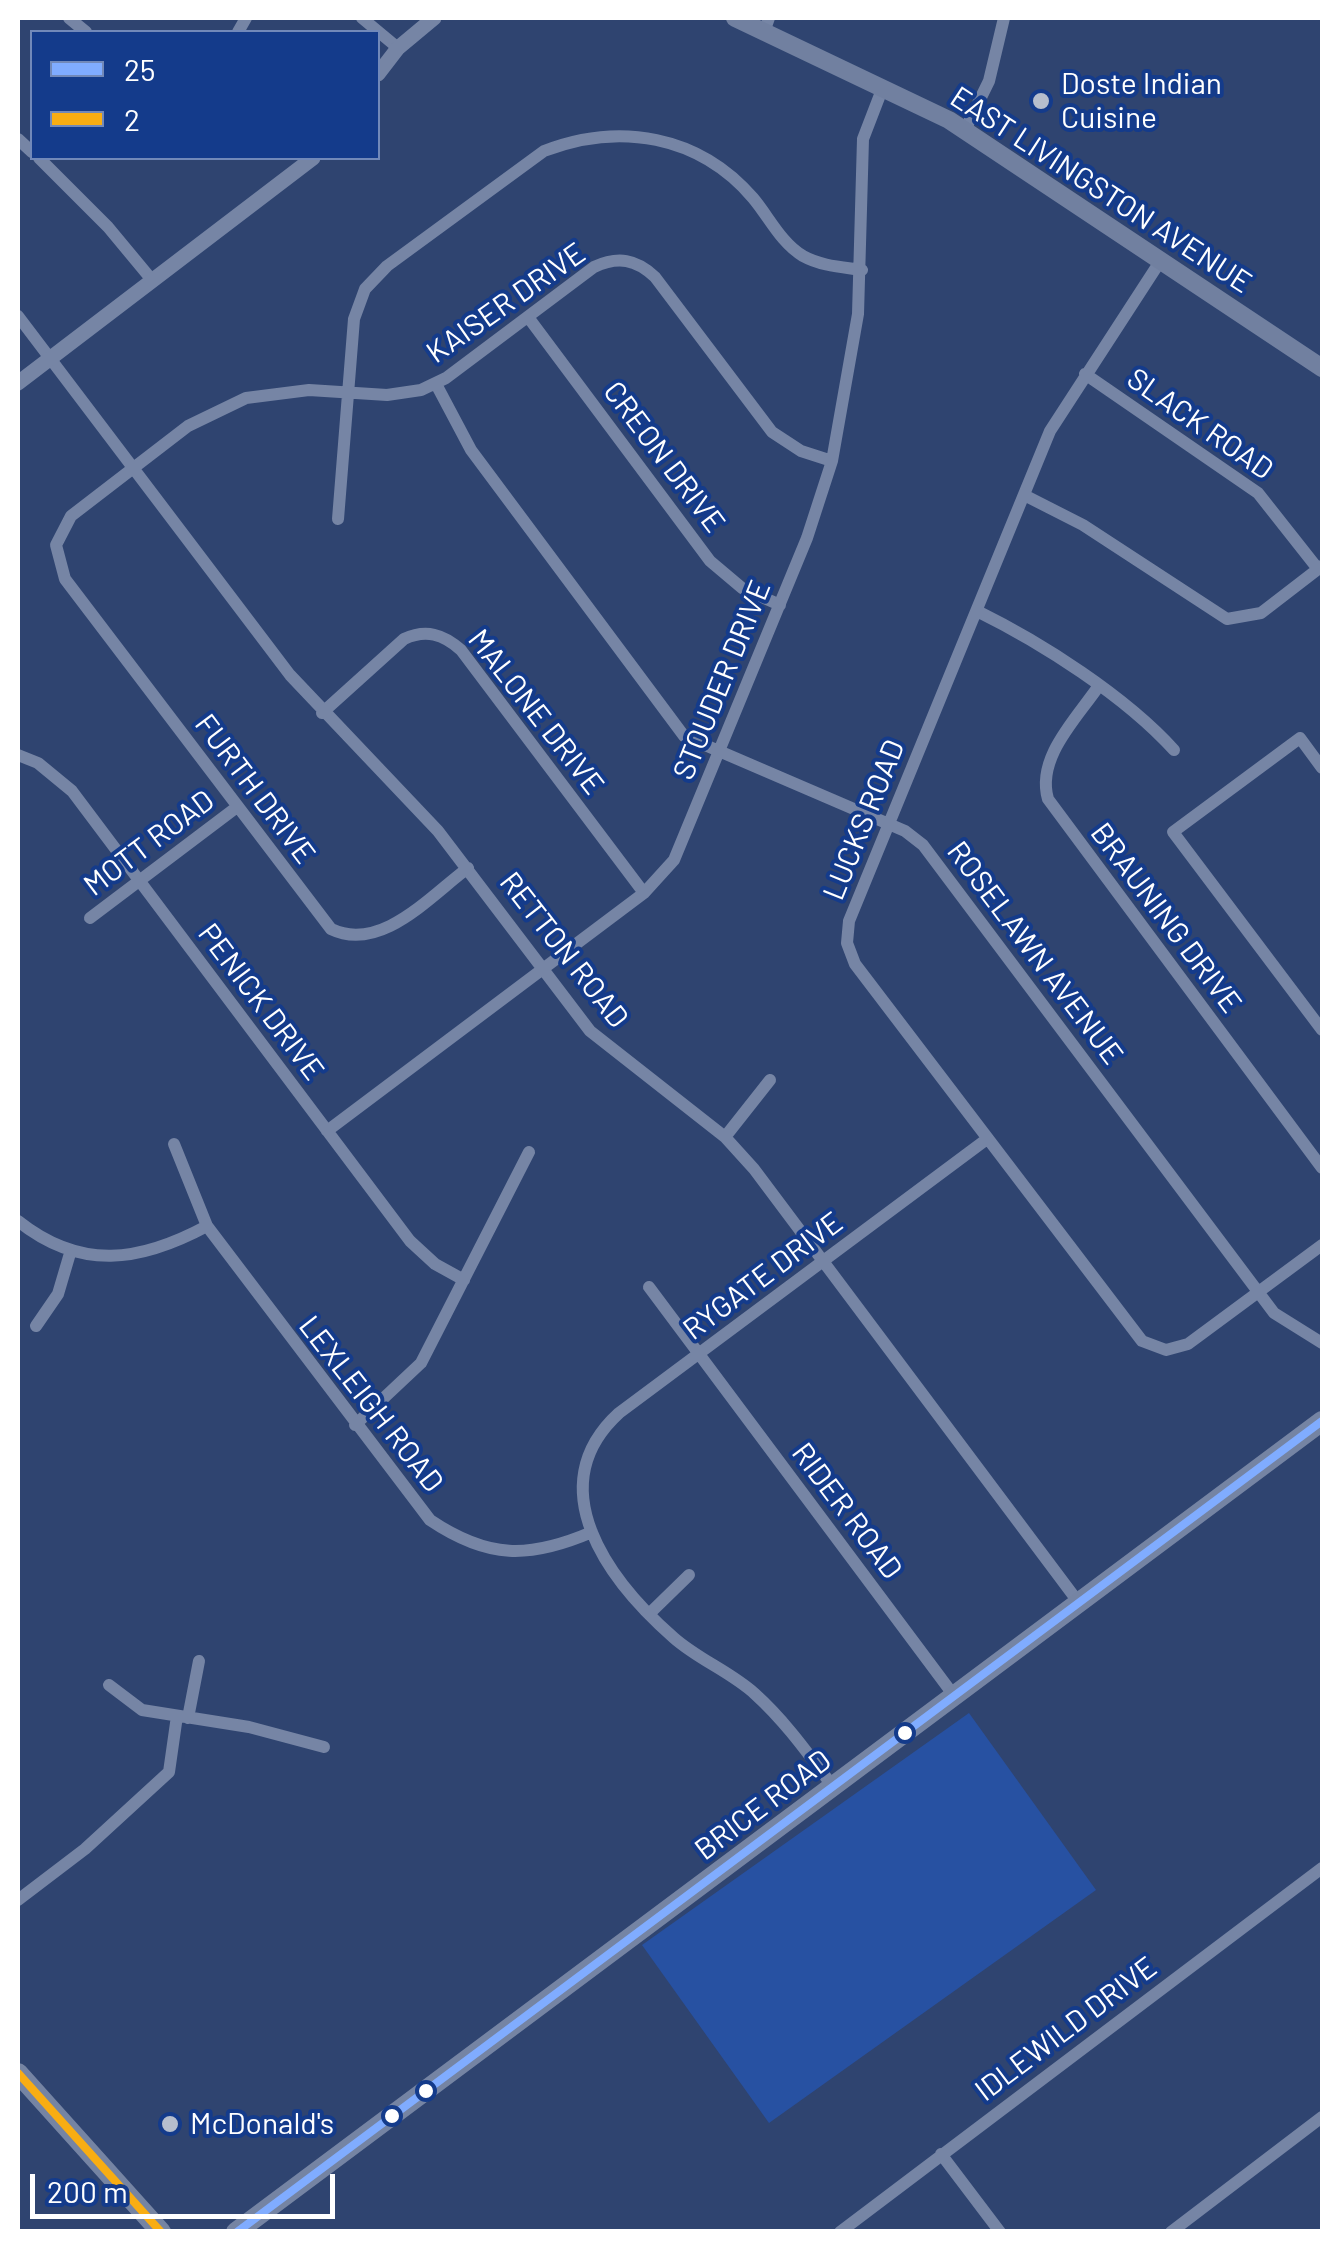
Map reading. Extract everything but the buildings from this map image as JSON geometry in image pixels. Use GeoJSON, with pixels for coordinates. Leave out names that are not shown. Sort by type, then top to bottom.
{"type":"FeatureCollection","features":[{"type":"Feature","properties":{"kind":"main road","name":"EAST LIVINGSTON AVENUE"},"geometry":{"type":"LineString","coordinates":[[735,18],[766,25],[965,130],[1322,368]]}},
{"type":"Feature","properties":{"kind":"main road","name":"BRICE ROAD"},"geometry":{"type":"LineString","coordinates":[[236,2232],[1322,1421]]}},
{"type":"Feature","properties":{"kind":"main road"},"geometry":{"type":"LineString","coordinates":[[18,2073],[161,2232]]}},
{"type":"Feature","properties":{"kind":"street"},"geometry":{"type":"LineString","coordinates":[[380,71],[398,48],[434,18]]}},
{"type":"Feature","properties":{"kind":"street"},"geometry":{"type":"LineString","coordinates":[[965,130],[989,81],[1004,18]]}},
{"type":"Feature","properties":{"kind":"street"},"geometry":{"type":"LineString","coordinates":[[380,33],[398,48]]}},
{"type":"Feature","properties":{"kind":"street","name":"STOUDER DRIVE"},"geometry":{"type":"LineString","coordinates":[[327,1130],[644,893],[674,860],[780,605],[832,461],[853,361],[862,270],[861,152],[865,127],[883,88]]}},
{"type":"Feature","properties":{"kind":"street"},"geometry":{"type":"LineString","coordinates":[[338,519],[354,319],[374,277],[519,167],[572,140],[632,134],[690,149],[736,182],[803,256],[822,264],[862,270]]}},
{"type":"Feature","properties":{"kind":"street"},"geometry":{"type":"LineString","coordinates":[[41,160],[108,226],[152,280]]}},
{"type":"Feature","properties":{"kind":"street"},"geometry":{"type":"LineString","coordinates":[[18,383],[310,160]]}},
{"type":"Feature","properties":{"kind":"street","name":"KAISER DRIVE"},"geometry":{"type":"LineString","coordinates":[[56,546],[71,516],[188,426],[246,398],[308,390],[405,394],[436,384],[594,267],[615,260],[637,263],[655,277],[772,432],[801,451],[832,461]]}},
{"type":"Feature","properties":{"kind":"street","name":"LUCKS ROAD"},"geometry":{"type":"LineString","coordinates":[[1161,260],[1060,410],[849,921],[850,954],[1131,1331],[1150,1346],[1166,1350],[1188,1344],[1258,1292]]}},
{"type":"Feature","properties":{"kind":"street","name":"RETTON ROAD"},"geometry":{"type":"LineString","coordinates":[[18,316],[322,713],[420,809],[596,1037],[725,1137],[825,1262],[1080,1603]]}},
{"type":"Feature","properties":{"kind":"street","name":"CREON DRIVE"},"geometry":{"type":"LineString","coordinates":[[528,316],[710,561],[742,588],[780,605]]}},
{"type":"Feature","properties":{"kind":"street","name":"SLACK ROAD"},"geometry":{"type":"LineString","coordinates":[[1084,374],[1258,493],[1320,567]]}},
{"type":"Feature","properties":{"kind":"street","name":"ROSELAWN AVENUE"},"geometry":{"type":"LineString","coordinates":[[436,384],[471,450],[676,727],[691,741],[889,824],[923,845],[1258,1292],[1285,1324],[1322,1343]]}},
{"type":"Feature","properties":{"kind":"street"},"geometry":{"type":"LineString","coordinates":[[1024,495],[1083,524],[1227,619],[1254,617],[1320,567]]}},
{"type":"Feature","properties":{"kind":"street","name":"FURTH DRIVE"},"geometry":{"type":"LineString","coordinates":[[56,546],[66,579],[324,921],[354,938],[388,927],[468,868]]}},
{"type":"Feature","properties":{"kind":"street"},"geometry":{"type":"LineString","coordinates":[[977,611],[1098,687],[1147,722],[1174,750]]}},
{"type":"Feature","properties":{"kind":"street","name":"MALONE DRIVE"},"geometry":{"type":"LineString","coordinates":[[322,713],[404,639],[416,634],[441,636],[462,650],[644,893]]}},
{"type":"Feature","properties":{"kind":"street","name":"BRAUNING DRIVE"},"geometry":{"type":"LineString","coordinates":[[1098,687],[1049,760],[1044,786],[1048,799],[1322,1168]]}},
{"type":"Feature","properties":{"kind":"street"},"geometry":{"type":"LineString","coordinates":[[1322,768],[1300,738],[1173,832],[1322,1030]]}},
{"type":"Feature","properties":{"kind":"street","name":"PENICK DRIVE"},"geometry":{"type":"LineString","coordinates":[[18,754],[38,763],[72,791],[410,1242],[435,1264],[464,1280]]}},
{"type":"Feature","properties":{"kind":"street","name":"MOTT ROAD"},"geometry":{"type":"LineString","coordinates":[[90,918],[238,807]]}},
{"type":"Feature","properties":{"kind":"street"},"geometry":{"type":"LineString","coordinates":[[725,1137],[770,1080]]}},
{"type":"Feature","properties":{"kind":"street","name":"RYGATE DRIVE"},"geometry":{"type":"LineString","coordinates":[[592,1532],[582,1499],[583,1464],[606,1425],[987,1139]]}},
{"type":"Feature","properties":{"kind":"street","name":"LEXLEIGH ROAD"},"geometry":{"type":"LineString","coordinates":[[174,1144],[206,1226],[430,1520],[462,1539],[522,1553],[552,1550],[592,1532]]}},
{"type":"Feature","properties":{"kind":"street"},"geometry":{"type":"LineString","coordinates":[[354,1425],[421,1363],[529,1152]]}},
{"type":"Feature","properties":{"kind":"street"},"geometry":{"type":"LineString","coordinates":[[18,1221],[71,1250],[106,1256],[144,1254],[206,1226]]}},
{"type":"Feature","properties":{"kind":"street"},"geometry":{"type":"LineString","coordinates":[[1258,1292],[1322,1245]]}},
{"type":"Feature","properties":{"kind":"street"},"geometry":{"type":"LineString","coordinates":[[36,1326],[58,1294],[71,1250]]}},
{"type":"Feature","properties":{"kind":"street","name":"RIDER ROAD"},"geometry":{"type":"LineString","coordinates":[[649,1287],[955,1697]]}},
{"type":"Feature","properties":{"kind":"street"},"geometry":{"type":"LineString","coordinates":[[592,1532],[613,1572],[650,1614],[676,1639],[764,1703],[834,1788]]}},
{"type":"Feature","properties":{"kind":"street"},"geometry":{"type":"LineString","coordinates":[[650,1614],[690,1575]]}},
{"type":"Feature","properties":{"kind":"street"},"geometry":{"type":"LineString","coordinates":[[18,1900],[85,1849],[169,1772],[198,1661]]}},
{"type":"Feature","properties":{"kind":"street"},"geometry":{"type":"LineString","coordinates":[[109,1685],[132,1706],[277,1733],[324,1747]]}},
{"type":"Feature","properties":{"kind":"street","name":"IDLEWILD DRIVE"},"geometry":{"type":"LineString","coordinates":[[840,2232],[1322,1868]]}},
{"type":"Feature","properties":{"kind":"street"},"geometry":{"type":"LineString","coordinates":[[1171,2232],[1322,2117]]}},
{"type":"Feature","properties":{"kind":"street"},"geometry":{"type":"LineString","coordinates":[[941,2154],[1000,2232]]}},
{"type":"Feature","properties":{"kind":"shaded area"},"geometry":{"type":"Polygon","coordinates":[[[969,1713],[1096,1890],[769,2123],[642,1945],[969,1713]]]}},
{"type":"Feature","properties":{"kind":"transit line","name":"25"},"geometry":{"type":"LineString","coordinates":[[237,2232],[1322,1421]]}},
{"type":"Feature","properties":{"kind":"transit line","name":"2"},"geometry":{"type":"LineString","coordinates":[[18,2073],[161,2232]]}},
{"type":"Feature","properties":{"kind":"place","name":"Doste Indian Cuisine"},"geometry":{"type":"Point","coordinates":[1041,101]}},
{"type":"Feature","properties":{"kind":"place","name":"McDonald's"},"geometry":{"type":"Point","coordinates":[170,2124]}}]}
